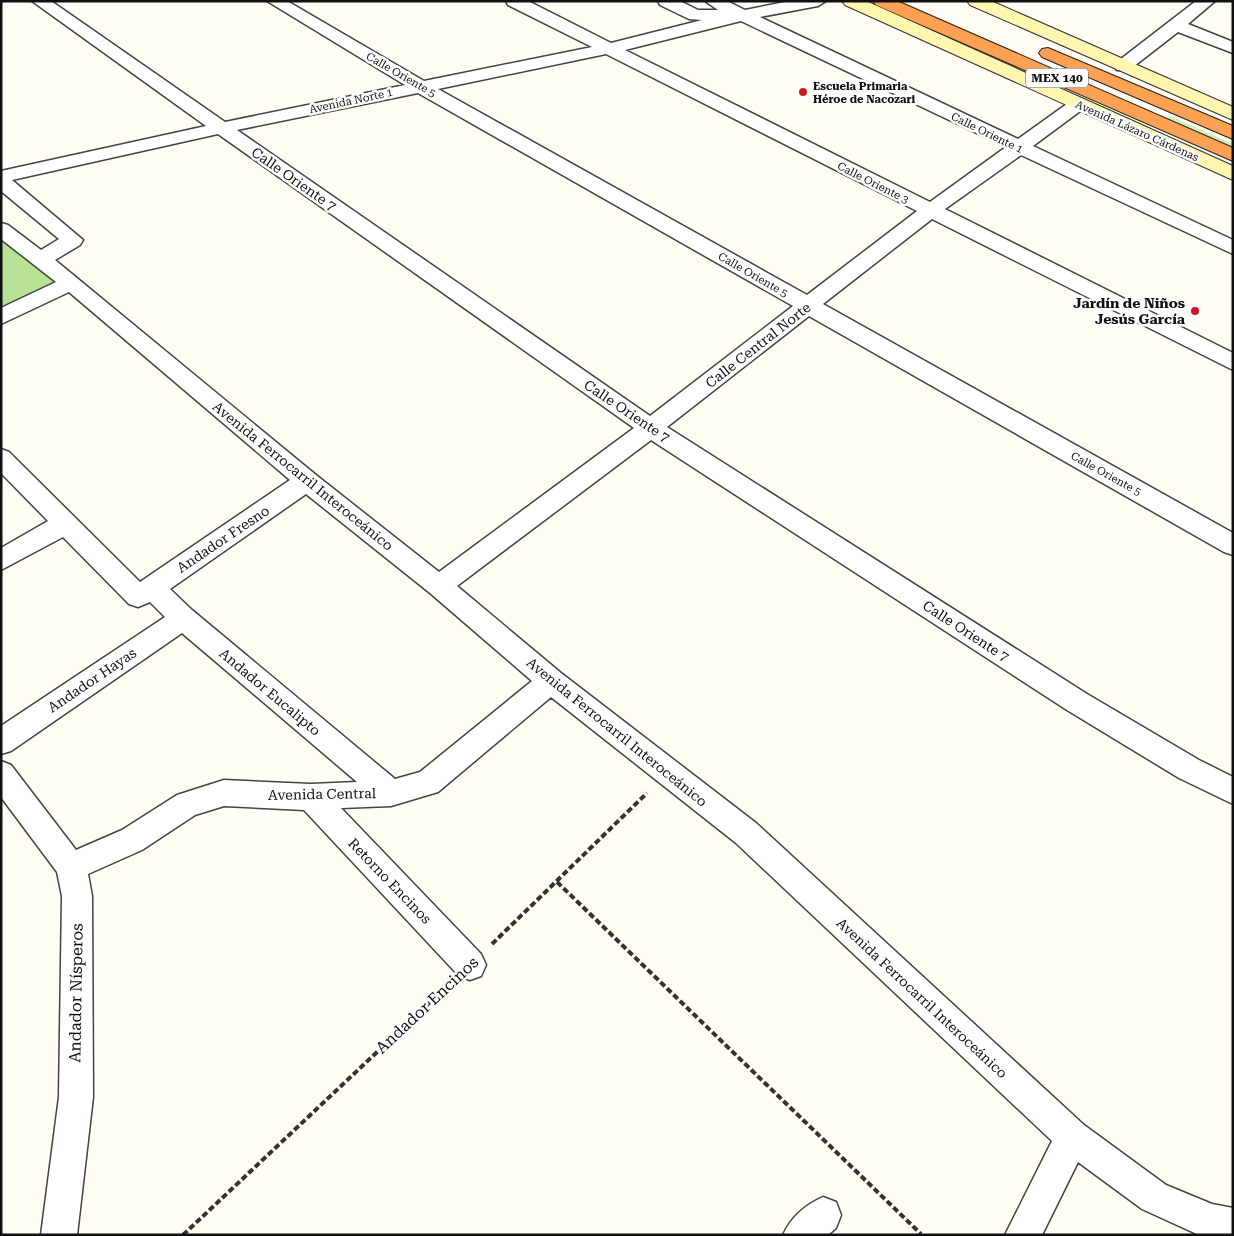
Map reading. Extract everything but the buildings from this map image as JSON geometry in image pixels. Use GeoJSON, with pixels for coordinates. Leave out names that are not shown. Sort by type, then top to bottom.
{"type":"FeatureCollection","features":[{"type":"Feature","properties":{"kind":"highway","name":"Avenida Lázaro Cárdenas"},"geometry":{"type":"LineString","coordinates":[[882,1],[1233,155]]}},
{"type":"Feature","properties":{"kind":"highway"},"geometry":{"type":"LineString","coordinates":[[927,1],[945,9]]}},
{"type":"Feature","properties":{"kind":"highway","name":"MEX 140"},"geometry":{"type":"LineString","coordinates":[[1035,48],[1233,133]]}},
{"type":"Feature","properties":{"kind":"street","name":"Calle Oriente 7"},"geometry":{"type":"LineString","coordinates":[[40,1],[650,428],[1077,702],[1189,769],[1233,791]]}},
{"type":"Feature","properties":{"kind":"street","name":"Calle Oriente 5"},"geometry":{"type":"LineString","coordinates":[[275,1],[420,86],[1233,545]]}},
{"type":"Feature","properties":{"kind":"street","name":"Calle Oriente 3"},"geometry":{"type":"LineString","coordinates":[[514,1],[1233,362]]}},
{"type":"Feature","properties":{"kind":"street","name":"Calle Oriente 1"},"geometry":{"type":"LineString","coordinates":[[666,1],[695,15],[743,16]]}},
{"type":"Feature","properties":{"kind":"street","name":"Calle Oriente 1"},"geometry":{"type":"LineString","coordinates":[[713,1],[1233,248]]}},
{"type":"Feature","properties":{"kind":"street","name":"Avenida Norte 1"},"geometry":{"type":"LineString","coordinates":[[1,177],[221,128],[607,49],[743,16],[818,1]]}},
{"type":"Feature","properties":{"kind":"street","name":"Avenida Lázaro Cárdenas"},"geometry":{"type":"LineString","coordinates":[[851,1],[1077,105],[1233,174]]}},
{"type":"Feature","properties":{"kind":"street"},"geometry":{"type":"LineString","coordinates":[[976,1],[1233,114]]}},
{"type":"Feature","properties":{"kind":"street"},"geometry":{"type":"LineString","coordinates":[[1123,66],[1207,1]]}},
{"type":"Feature","properties":{"kind":"street"},"geometry":{"type":"LineString","coordinates":[[1176,25],[1233,48]]}},
{"type":"Feature","properties":{"kind":"street","name":"Calle Central Norte"},"geometry":{"type":"LineString","coordinates":[[439,586],[650,428],[930,211],[1077,105]]}},
{"type":"Feature","properties":{"kind":"street"},"geometry":{"type":"LineString","coordinates":[[1,181],[73,240],[40,259]]}},
{"type":"Feature","properties":{"kind":"street","name":"Avenida Ferrocarril Interoceánico"},"geometry":{"type":"LineString","coordinates":[[1,229],[71,283],[307,482],[439,586],[551,681],[746,834],[1072,1137],[1154,1197],[1211,1222],[1233,1226]]}},
{"type":"Feature","properties":{"kind":"street"},"geometry":{"type":"LineString","coordinates":[[1,317],[71,283]]}},
{"type":"Feature","properties":{"kind":"street","name":"Andador Eucalipto"},"geometry":{"type":"LineString","coordinates":[[1,458],[66,524],[145,592],[183,618],[391,793]]}},
{"type":"Feature","properties":{"kind":"street","name":"Andador Fresno"},"geometry":{"type":"LineString","coordinates":[[145,592],[307,482]]}},
{"type":"Feature","properties":{"kind":"street"},"geometry":{"type":"LineString","coordinates":[[1,560],[66,524]]}},
{"type":"Feature","properties":{"kind":"street","name":"Andador Hayas"},"geometry":{"type":"LineString","coordinates":[[1,742],[183,618]]}},
{"type":"Feature","properties":{"kind":"street","name":"Avenida Central"},"geometry":{"type":"LineString","coordinates":[[72,866],[132,840],[187,804],[215,796],[224,794],[311,797],[391,793],[428,783],[551,681]]}},
{"type":"Feature","properties":{"kind":"street","name":"Andador Nísperos"},"geometry":{"type":"LineString","coordinates":[[1,774],[72,866],[77,896],[76,1097],[59,1235]]}},
{"type":"Feature","properties":{"kind":"street","name":"Retorno Encinos"},"geometry":{"type":"LineString","coordinates":[[311,797],[470,965]]}},
{"type":"Feature","properties":{"kind":"street"},"geometry":{"type":"LineString","coordinates":[[1023,1235],[1072,1137]]}},
{"type":"Feature","properties":{"kind":"path","name":"Andador Encinos"},"geometry":{"type":"LineString","coordinates":[[184,1235],[557,882],[667,773]]}},
{"type":"Feature","properties":{"kind":"path"},"geometry":{"type":"LineString","coordinates":[[557,882],[921,1234]]}},
{"type":"Feature","properties":{"kind":"green space"},"geometry":{"type":"Polygon","coordinates":[[[1170,116],[1233,144],[1233,149],[1166,119],[1170,116]]]}},
{"type":"Feature","properties":{"kind":"green space"},"geometry":{"type":"Polygon","coordinates":[[[1,238],[56,284],[1,310],[1,238]]]}},
{"type":"Feature","properties":{"kind":"place","name":"Escuela Primaria Héroe de Nacozari"},"geometry":{"type":"Point","coordinates":[803,92]}},
{"type":"Feature","properties":{"kind":"place","name":"Jardín de Niños Jesús García"},"geometry":{"type":"Point","coordinates":[1195,311]}}]}
